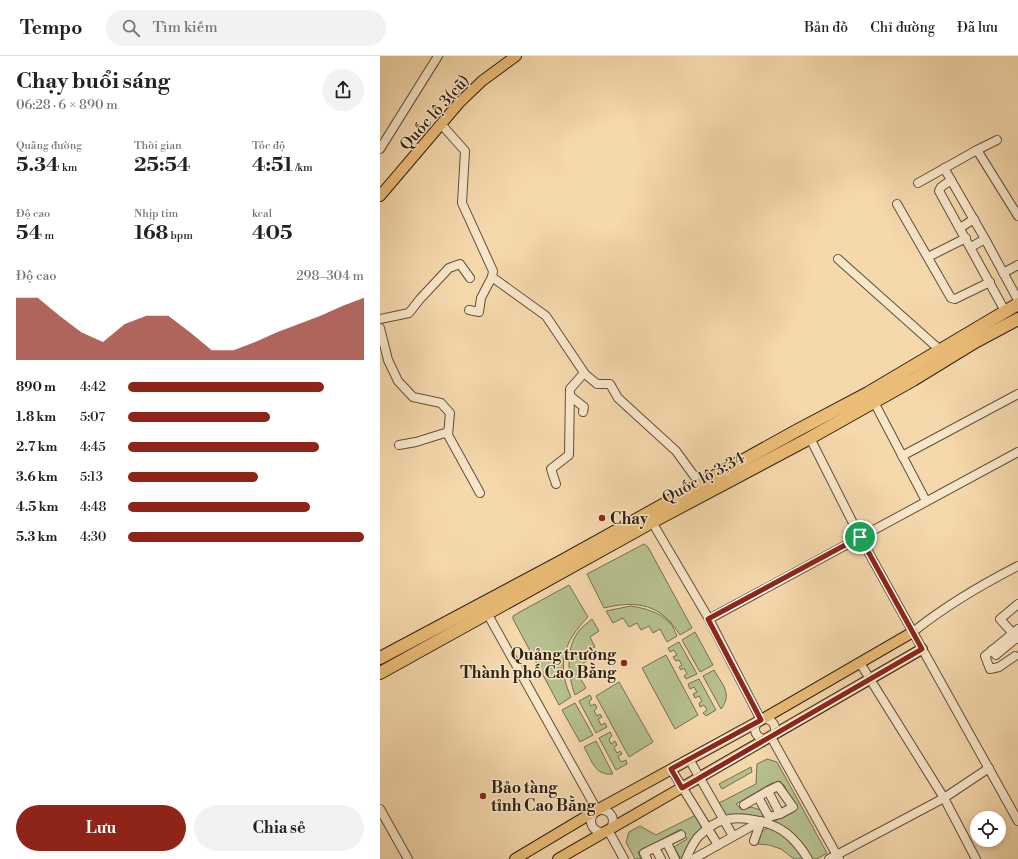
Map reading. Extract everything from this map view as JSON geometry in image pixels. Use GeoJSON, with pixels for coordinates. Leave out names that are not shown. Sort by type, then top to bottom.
{"type":"FeatureCollection","features":[{"type":"Feature","properties":{"kind":"highway","name":"Quốc lộ 3;34"},"geometry":{"type":"LineString","coordinates":[[384,670],[484,609],[649,518],[810,438],[874,402],[1005,311],[1018,304]]}},
{"type":"Feature","properties":{"kind":"highway","name":"Quốc lộ 3;34"},"geometry":{"type":"LineString","coordinates":[[649,518],[700,484],[815,421],[943,355],[1018,319]]}},
{"type":"Feature","properties":{"kind":"highway"},"geometry":{"type":"LineString","coordinates":[[810,438],[815,421]]}},
{"type":"Feature","properties":{"kind":"highway","name":"Quốc lộ 3;34"},"geometry":{"type":"LineString","coordinates":[[381,657],[484,609]]}},
{"type":"Feature","properties":{"kind":"highway"},"geometry":{"type":"LineString","coordinates":[[381,657],[384,670]]}},
{"type":"Feature","properties":{"kind":"main road","name":"Quốc lộ 3(cũ)"},"geometry":{"type":"LineString","coordinates":[[380,196],[459,103],[482,81],[516,56]]}},
{"type":"Feature","properties":{"kind":"main road"},"geometry":{"type":"LineString","coordinates":[[515,859],[597,810],[761,720],[913,632]]}},
{"type":"Feature","properties":{"kind":"main road"},"geometry":{"type":"LineString","coordinates":[[558,859],[922,649]]}},
{"type":"Feature","properties":{"kind":"street"},"geometry":{"type":"LineString","coordinates":[[380,149],[438,56]]}},
{"type":"Feature","properties":{"kind":"street"},"geometry":{"type":"LineString","coordinates":[[441,124],[465,151],[462,203],[493,270],[492,277],[482,298],[479,312],[469,310]]}},
{"type":"Feature","properties":{"kind":"street"},"geometry":{"type":"LineString","coordinates":[[918,182],[997,140]]}},
{"type":"Feature","properties":{"kind":"street"},"geometry":{"type":"LineString","coordinates":[[977,150],[1018,216]]}},
{"type":"Feature","properties":{"kind":"street"},"geometry":{"type":"LineString","coordinates":[[944,168],[974,219],[1018,300]]}},
{"type":"Feature","properties":{"kind":"street"},"geometry":{"type":"LineString","coordinates":[[951,180],[941,187],[939,191],[1005,311]]}},
{"type":"Feature","properties":{"kind":"street"},"geometry":{"type":"LineString","coordinates":[[897,204],[949,297],[955,299],[990,282]]}},
{"type":"Feature","properties":{"kind":"street"},"geometry":{"type":"LineString","coordinates":[[960,228],[974,219]]}},
{"type":"Feature","properties":{"kind":"street"},"geometry":{"type":"LineString","coordinates":[[928,257],[966,238]]}},
{"type":"Feature","properties":{"kind":"street"},"geometry":{"type":"LineString","coordinates":[[971,247],[985,239]]}},
{"type":"Feature","properties":{"kind":"street"},"geometry":{"type":"LineString","coordinates":[[838,259],[943,355]]}},
{"type":"Feature","properties":{"kind":"street"},"geometry":{"type":"LineString","coordinates":[[380,320],[409,313],[449,268],[460,264],[470,278]]}},
{"type":"Feature","properties":{"kind":"street"},"geometry":{"type":"LineString","coordinates":[[1003,273],[1018,265]]}},
{"type":"Feature","properties":{"kind":"street"},"geometry":{"type":"LineString","coordinates":[[492,277],[546,316],[584,373],[597,384],[610,384],[618,398],[676,451],[700,484]]}},
{"type":"Feature","properties":{"kind":"street"},"geometry":{"type":"LineString","coordinates":[[380,328],[388,360],[398,381],[413,397],[441,404],[450,413],[448,436],[480,493]]}},
{"type":"Feature","properties":{"kind":"street"},"geometry":{"type":"LineString","coordinates":[[556,484],[551,469],[569,455],[570,389],[584,373]]}},
{"type":"Feature","properties":{"kind":"street"},"geometry":{"type":"LineString","coordinates":[[902,456],[1018,394]]}},
{"type":"Feature","properties":{"kind":"street"},"geometry":{"type":"LineString","coordinates":[[570,396],[584,407],[583,412]]}},
{"type":"Feature","properties":{"kind":"street"},"geometry":{"type":"LineString","coordinates":[[874,402],[926,501]]}},
{"type":"Feature","properties":{"kind":"street"},"geometry":{"type":"LineString","coordinates":[[399,445],[416,442],[448,432]]}},
{"type":"Feature","properties":{"kind":"street"},"geometry":{"type":"LineString","coordinates":[[810,438],[860,537],[1018,821]]}},
{"type":"Feature","properties":{"kind":"street"},"geometry":{"type":"LineString","coordinates":[[708,619],[1018,452]]}},
{"type":"Feature","properties":{"kind":"street"},"geometry":{"type":"LineString","coordinates":[[649,518],[708,619],[761,720]]}},
{"type":"Feature","properties":{"kind":"street"},"geometry":{"type":"LineString","coordinates":[[913,632],[957,600],[1018,566]]}},
{"type":"Feature","properties":{"kind":"street"},"geometry":{"type":"LineString","coordinates":[[1017,656],[999,667],[990,669],[985,656],[996,654],[1017,635],[1000,619],[1018,604]]}},
{"type":"Feature","properties":{"kind":"street"},"geometry":{"type":"LineString","coordinates":[[484,609],[597,810]]}},
{"type":"Feature","properties":{"kind":"street"},"geometry":{"type":"LineString","coordinates":[[860,663],[944,798],[976,859]]}},
{"type":"Feature","properties":{"kind":"street"},"geometry":{"type":"LineString","coordinates":[[761,720],[770,720],[775,725],[775,732],[771,737],[768,739],[762,738],[757,734],[756,725],[761,720]]}},
{"type":"Feature","properties":{"kind":"street"},"geometry":{"type":"LineString","coordinates":[[771,737],[835,858],[944,798],[989,768]]}},
{"type":"Feature","properties":{"kind":"street"},"geometry":{"type":"LineString","coordinates":[[689,760],[734,836]]}},
{"type":"Feature","properties":{"kind":"street"},"geometry":{"type":"LineString","coordinates":[[671,769],[718,845]]}},
{"type":"Feature","properties":{"kind":"street"},"geometry":{"type":"LineString","coordinates":[[692,858],[793,807],[778,786],[744,805]]}},
{"type":"Feature","properties":{"kind":"street"},"geometry":{"type":"LineString","coordinates":[[768,791],[780,814]]}},
{"type":"Feature","properties":{"kind":"street"},"geometry":{"type":"LineString","coordinates":[[754,841],[766,820],[758,797]]}},
{"type":"Feature","properties":{"kind":"street"},"geometry":{"type":"LineString","coordinates":[[380,808],[408,859]]}},
{"type":"Feature","properties":{"kind":"street"},"geometry":{"type":"LineString","coordinates":[[600,809],[608,811],[612,817],[612,824],[608,830],[604,832],[597,831],[590,823],[591,816],[597,810],[600,809]]}},
{"type":"Feature","properties":{"kind":"street"},"geometry":{"type":"LineString","coordinates":[[692,858],[698,837],[708,829],[724,820],[746,819],[766,820],[785,832],[800,846],[808,859]]}},
{"type":"Feature","properties":{"kind":"street"},"geometry":{"type":"LineString","coordinates":[[608,830],[624,859]]}},
{"type":"Feature","properties":{"kind":"street"},"geometry":{"type":"LineString","coordinates":[[647,859],[644,853],[681,835]]}},
{"type":"Feature","properties":{"kind":"street"},"geometry":{"type":"LineString","coordinates":[[667,843],[675,859]]}},
{"type":"Feature","properties":{"kind":"street"},"geometry":{"type":"LineString","coordinates":[[655,848],[661,859]]}},
{"type":"Feature","properties":{"kind":"green space"},"geometry":{"type":"Polygon","coordinates":[[[644,544],[648,547],[692,628],[680,635],[665,617],[647,607],[627,604],[604,608],[587,574],[644,544]]]}},
{"type":"Feature","properties":{"kind":"green space"},"geometry":{"type":"Polygon","coordinates":[[[569,585],[588,617],[573,635],[568,644],[563,664],[566,685],[571,697],[559,705],[513,619],[513,616],[569,585]]]}},
{"type":"Feature","properties":{"kind":"green space"},"geometry":{"type":"Polygon","coordinates":[[[631,606],[646,609],[661,616],[670,623],[677,636],[667,642],[660,629],[653,633],[649,626],[641,630],[637,623],[629,627],[623,618],[613,623],[606,611],[631,606]]]}},
{"type":"Feature","properties":{"kind":"green space"},"geometry":{"type":"Polygon","coordinates":[[[592,619],[599,631],[590,637],[595,647],[587,651],[591,659],[583,663],[586,670],[579,676],[586,688],[575,695],[569,671],[569,655],[574,639],[579,630],[592,619]]]}},
{"type":"Feature","properties":{"kind":"green space"},"geometry":{"type":"Polygon","coordinates":[[[695,632],[713,665],[700,672],[682,640],[695,632]]]}},
{"type":"Feature","properties":{"kind":"green space"},"geometry":{"type":"Polygon","coordinates":[[[679,642],[697,674],[686,679],[684,676],[687,674],[684,668],[681,670],[679,667],[682,665],[679,660],[676,661],[673,657],[677,655],[674,650],[670,652],[668,648],[679,642]]]}},
{"type":"Feature","properties":{"kind":"green space"},"geometry":{"type":"Polygon","coordinates":[[[666,655],[698,715],[675,729],[642,668],[666,655]]]}},
{"type":"Feature","properties":{"kind":"green space"},"geometry":{"type":"Polygon","coordinates":[[[714,670],[725,689],[726,694],[726,699],[721,709],[703,676],[714,670]]]}},
{"type":"Feature","properties":{"kind":"green space"},"geometry":{"type":"Polygon","coordinates":[[[699,679],[716,710],[706,716],[703,713],[707,710],[704,705],[700,707],[699,703],[702,701],[699,696],[695,698],[693,694],[697,692],[694,687],[690,689],[688,684],[699,679]]]}},
{"type":"Feature","properties":{"kind":"green space"},"geometry":{"type":"Polygon","coordinates":[[[619,682],[653,742],[629,757],[596,696],[619,682]]]}},
{"type":"Feature","properties":{"kind":"green space"},"geometry":{"type":"Polygon","coordinates":[[[590,695],[592,699],[589,702],[591,706],[595,704],[597,708],[594,711],[597,716],[600,714],[602,717],[598,719],[601,725],[605,723],[607,727],[596,733],[579,701],[590,695]]]}},
{"type":"Feature","properties":{"kind":"green space"},"geometry":{"type":"Polygon","coordinates":[[[575,703],[593,735],[580,742],[562,710],[575,703]]]}},
{"type":"Feature","properties":{"kind":"green space"},"geometry":{"type":"Polygon","coordinates":[[[610,732],[612,736],[609,739],[611,744],[615,741],[617,745],[614,748],[617,753],[620,751],[622,754],[618,756],[621,762],[626,760],[627,764],[616,770],[599,738],[610,732]]]}},
{"type":"Feature","properties":{"kind":"green space"},"geometry":{"type":"Polygon","coordinates":[[[596,741],[613,774],[602,773],[598,770],[584,747],[596,741]]]}},
{"type":"Feature","properties":{"kind":"green space"},"geometry":{"type":"Polygon","coordinates":[[[767,759],[777,762],[827,853],[817,859],[813,859],[803,847],[771,823],[772,820],[777,820],[796,809],[784,785],[772,783],[736,804],[742,810],[751,807],[764,811],[762,818],[744,814],[725,817],[717,804],[756,784],[757,764],[767,759]]]}},
{"type":"Feature","properties":{"kind":"green space"},"geometry":{"type":"Polygon","coordinates":[[[751,767],[752,772],[722,789],[719,784],[751,767]]]}},
{"type":"Feature","properties":{"kind":"green space"},"geometry":{"type":"Polygon","coordinates":[[[696,815],[702,828],[686,848],[683,857],[680,858],[674,847],[687,839],[681,829],[638,852],[641,859],[635,859],[626,842],[629,832],[640,826],[656,835],[696,815]]]}},
{"type":"Feature","properties":{"kind":"green space"},"geometry":{"type":"Polygon","coordinates":[[[772,827],[790,842],[804,859],[794,859],[781,849],[769,845],[758,844],[759,837],[762,832],[772,827]]]}},
{"type":"Feature","properties":{"kind":"place","name":"Chay"},"geometry":{"type":"Point","coordinates":[602,518]}},
{"type":"Feature","properties":{"kind":"place","name":"Quảng trường Thành phố Cao Bằng"},"geometry":{"type":"Point","coordinates":[624,663]}},
{"type":"Feature","properties":{"kind":"place","name":"Bảo tàng tỉnh Cao Bằng"},"geometry":{"type":"Point","coordinates":[483,796]}},
{"type":"Feature","properties":{"kind":"route"},"geometry":{"type":"LineString","coordinates":[[860,537],[922,649],[682,788],[671,769],[761,720],[708,619],[860,537]]}}]}
